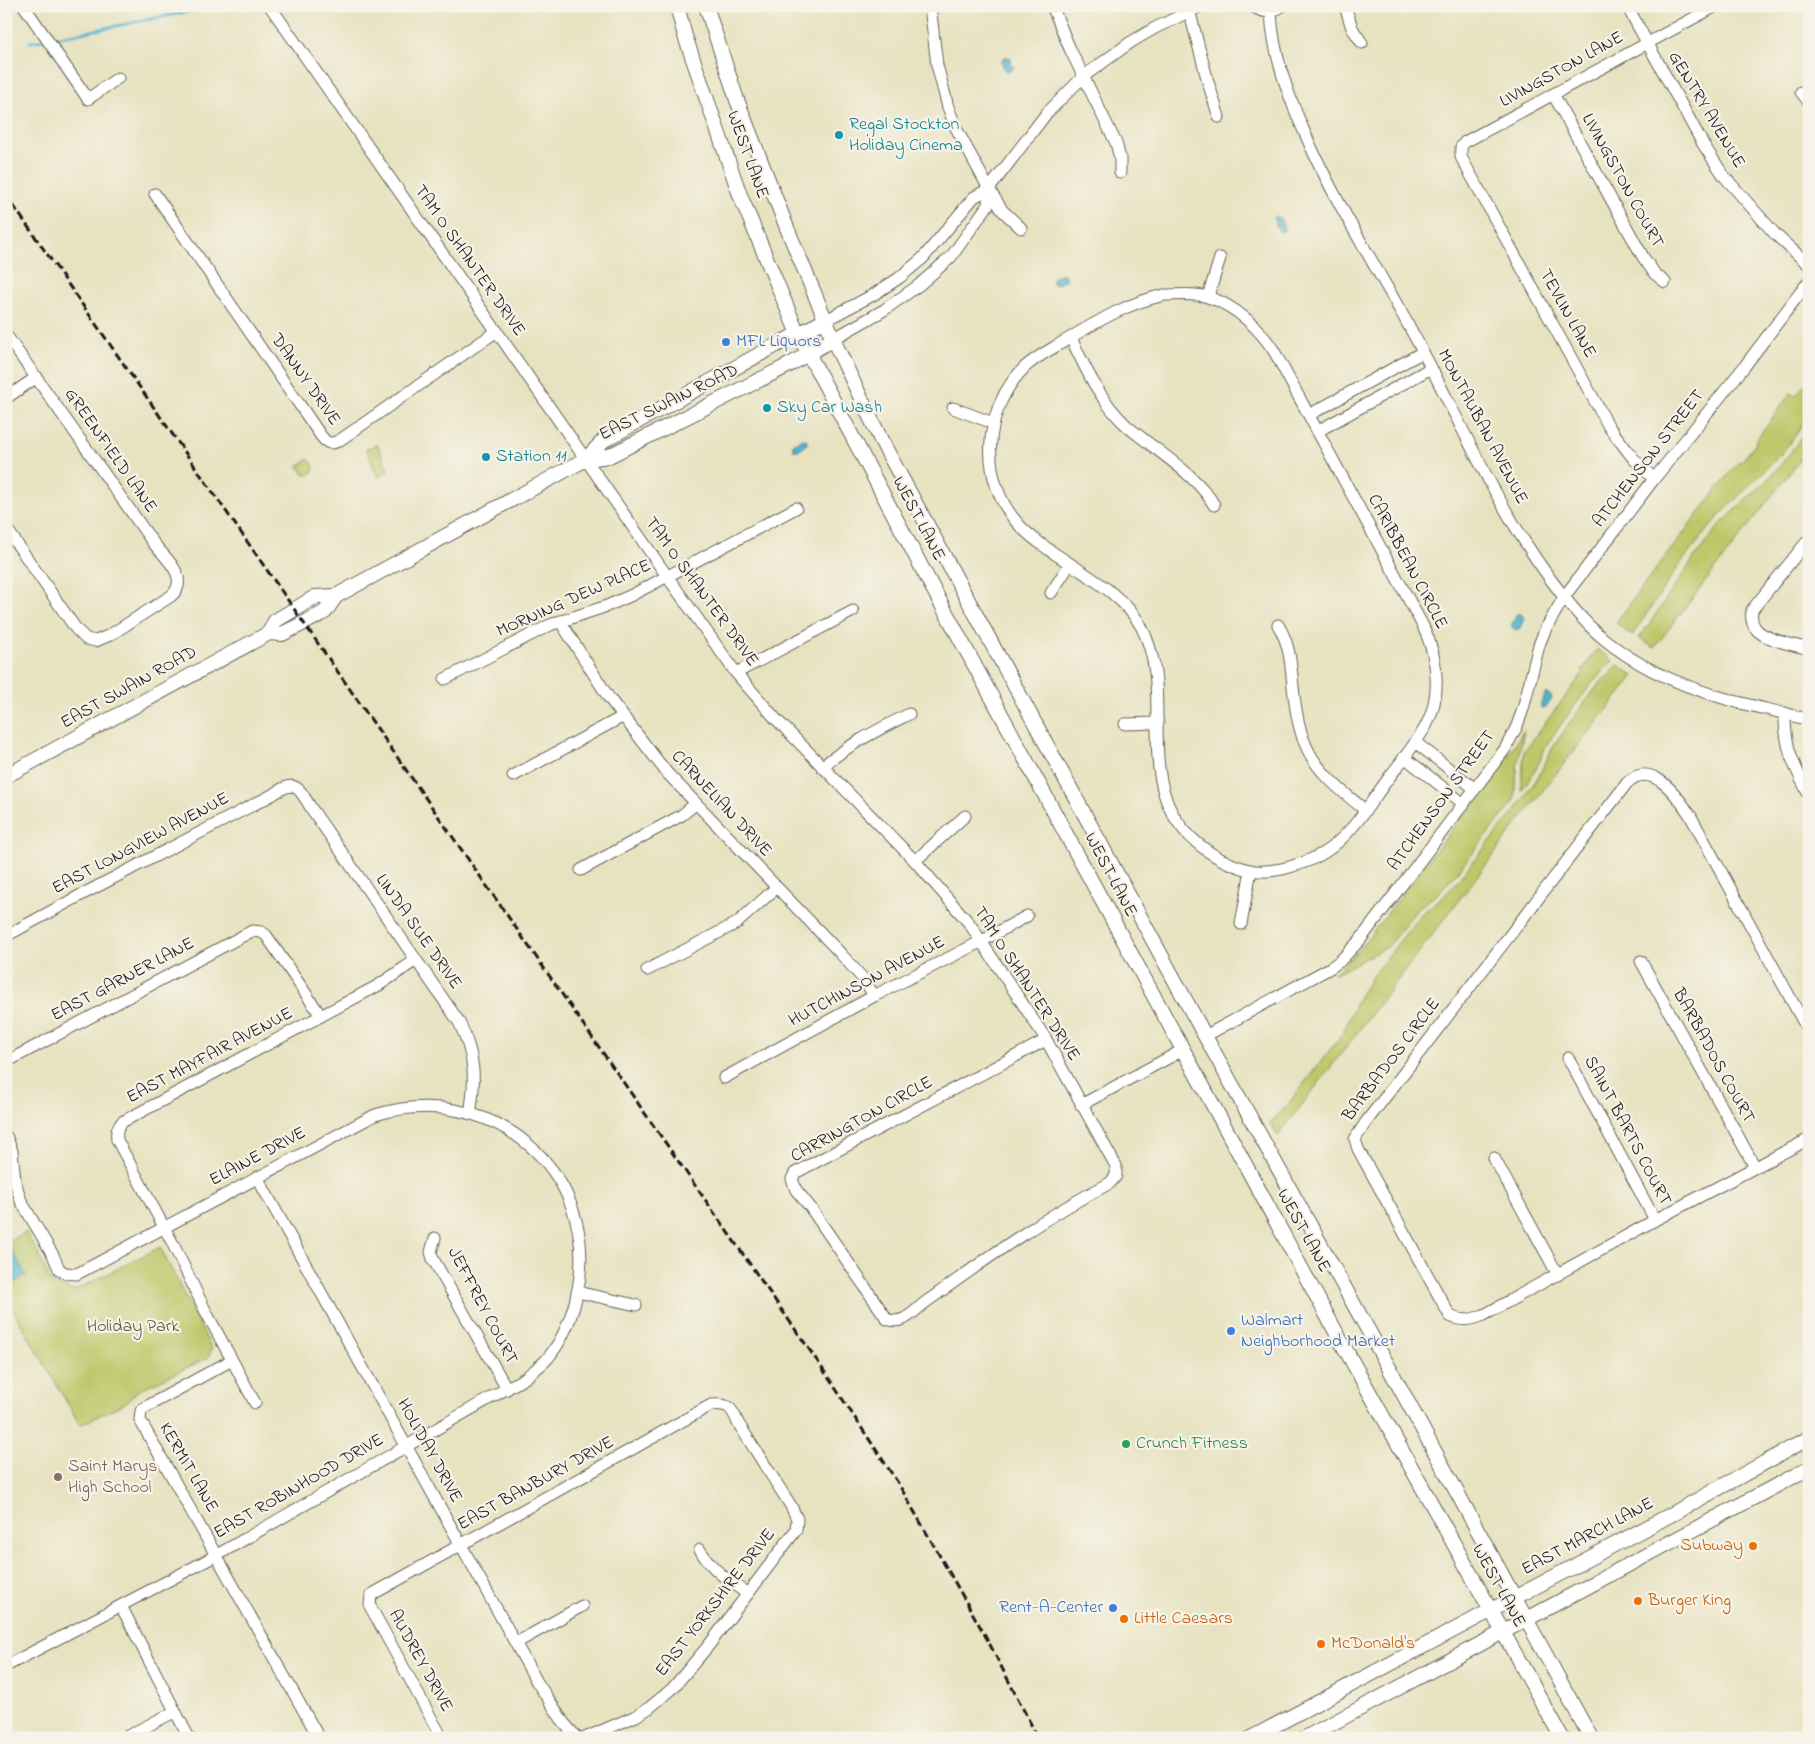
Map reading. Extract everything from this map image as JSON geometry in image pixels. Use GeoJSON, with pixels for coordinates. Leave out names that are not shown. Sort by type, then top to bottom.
{"type":"FeatureCollection","features":[{"type":"Feature","properties":{"kind":"main road","name":"WEST LANE"},"geometry":{"type":"LineString","coordinates":[[677,6],[685,36],[740,195],[798,334],[931,584],[1184,1050],[1490,1611],[1562,1738]]}},
{"type":"Feature","properties":{"kind":"main road","name":"WEST LANE"},"geometry":{"type":"LineString","coordinates":[[706,6],[737,100],[787,228],[833,339],[881,440],[1205,1036],[1591,1738]]}},
{"type":"Feature","properties":{"kind":"main road","name":"EAST SWAIN ROAD"},"geometry":{"type":"LineString","coordinates":[[6,776],[269,633],[275,621],[316,598],[336,596],[586,459],[604,440],[826,320]]}},
{"type":"Feature","properties":{"kind":"main road","name":"EAST SWAIN ROAD"},"geometry":{"type":"LineString","coordinates":[[586,459],[609,456],[809,354],[833,339]]}},
{"type":"Feature","properties":{"kind":"main road","name":"EAST MARCH LANE"},"geometry":{"type":"LineString","coordinates":[[1251,1738],[1809,1438]]}},
{"type":"Feature","properties":{"kind":"main road"},"geometry":{"type":"LineString","coordinates":[[1305,1738],[1809,1468]]}},
{"type":"Feature","properties":{"kind":"street"},"geometry":{"type":"LineString","coordinates":[[24,6],[88,99],[118,78]]}},
{"type":"Feature","properties":{"kind":"street","name":"TAM O SHANTER DRIVE"},"geometry":{"type":"LineString","coordinates":[[270,6],[736,673],[775,718],[915,861],[948,898],[982,941],[1046,1040],[1116,1166],[1117,1171],[1114,1180]]}},
{"type":"Feature","properties":{"kind":"street"},"geometry":{"type":"LineString","coordinates":[[930,6],[937,65],[948,107],[967,150],[989,190],[1002,210],[1021,228]]}},
{"type":"Feature","properties":{"kind":"street"},"geometry":{"type":"LineString","coordinates":[[1052,6],[1070,50],[1116,143],[1120,158],[1120,174]]}},
{"type":"Feature","properties":{"kind":"street","name":"EAST SWAIN ROAD"},"geometry":{"type":"LineString","coordinates":[[826,320],[873,296],[899,278],[922,258],[974,198],[989,190],[1046,114],[1084,76],[1131,42],[1189,8],[1201,6]]}},
{"type":"Feature","properties":{"kind":"street"},"geometry":{"type":"LineString","coordinates":[[1253,6],[1264,12],[1271,12],[1282,6]]}},
{"type":"Feature","properties":{"kind":"street"},"geometry":{"type":"LineString","coordinates":[[1345,6],[1352,28],[1362,43]]}},
{"type":"Feature","properties":{"kind":"street","name":"GENTRY AVENUE"},"geometry":{"type":"LineString","coordinates":[[1628,6],[1703,144],[1724,176],[1776,235],[1809,265]]}},
{"type":"Feature","properties":{"kind":"street","name":"LIVINGSTON LANE"},"geometry":{"type":"LineString","coordinates":[[1461,157],[1461,147],[1465,142],[1716,6]]}},
{"type":"Feature","properties":{"kind":"street"},"geometry":{"type":"LineString","coordinates":[[1189,8],[1219,117]]}},
{"type":"Feature","properties":{"kind":"street","name":"MONTAUBAN AVENUE"},"geometry":{"type":"LineString","coordinates":[[1271,12],[1276,49],[1284,80],[1292,104],[1314,153],[1343,210],[1432,368],[1487,476],[1520,535],[1564,597],[1604,639],[1647,667],[1694,689],[1809,720]]}},
{"type":"Feature","properties":{"kind":"street"},"geometry":{"type":"LineString","coordinates":[[1802,92],[1809,102]]}},
{"type":"Feature","properties":{"kind":"street","name":"LIVINGSTON COURT"},"geometry":{"type":"LineString","coordinates":[[1553,94],[1643,257],[1655,274],[1665,282]]}},
{"type":"Feature","properties":{"kind":"street","name":"TEVLIN LANE"},"geometry":{"type":"LineString","coordinates":[[1461,157],[1609,427],[1633,458],[1654,479]]}},
{"type":"Feature","properties":{"kind":"street","name":"EAST SWAIN ROAD"},"geometry":{"type":"LineString","coordinates":[[833,339],[884,310],[919,285],[951,257],[988,205],[989,190]]}},
{"type":"Feature","properties":{"kind":"street","name":"DANNY DRIVE"},"geometry":{"type":"LineString","coordinates":[[155,194],[321,436],[328,443],[331,444],[340,440],[497,331]]}},
{"type":"Feature","properties":{"kind":"street"},"geometry":{"type":"LineString","coordinates":[[1208,297],[1220,258]]}},
{"type":"Feature","properties":{"kind":"street","name":"ATCHENSON STREET"},"geometry":{"type":"LineString","coordinates":[[1205,1036],[1340,961],[1360,940],[1505,749],[1517,726],[1539,645],[1545,630],[1564,597],[1809,281]]}},
{"type":"Feature","properties":{"kind":"street","name":"CARIBBEAN CIRCLE"},"geometry":{"type":"LineString","coordinates":[[1165,295],[1208,297],[1241,315],[1265,337],[1274,351],[1423,626],[1433,651],[1436,680],[1433,707],[1416,742],[1365,810],[1333,847],[1316,858],[1281,869],[1251,870],[1220,858],[1196,842],[1176,820],[1167,802],[1160,775],[1154,664],[1149,643],[1141,626],[1118,598],[1034,539],[1020,525],[1002,500],[991,466],[991,432],[995,411],[1015,378],[1040,356],[1130,306],[1149,298],[1165,295]]}},
{"type":"Feature","properties":{"kind":"street","name":"GREENFIELD LANE"},"geometry":{"type":"LineString","coordinates":[[6,335],[154,544],[175,570],[179,582],[178,588],[170,596],[110,635],[96,641],[91,641],[86,639],[76,629],[6,528]]}},
{"type":"Feature","properties":{"kind":"street"},"geometry":{"type":"LineString","coordinates":[[1070,338],[1110,408],[1126,425],[1203,488],[1214,505]]}},
{"type":"Feature","properties":{"kind":"street"},"geometry":{"type":"LineString","coordinates":[[1309,415],[1423,352]]}},
{"type":"Feature","properties":{"kind":"street"},"geometry":{"type":"LineString","coordinates":[[1318,431],[1432,368]]}},
{"type":"Feature","properties":{"kind":"street"},"geometry":{"type":"LineString","coordinates":[[6,398],[37,377]]}},
{"type":"Feature","properties":{"kind":"street"},"geometry":{"type":"LineString","coordinates":[[953,408],[993,423]]}},
{"type":"Feature","properties":{"kind":"street","name":"MORNING DEW PLACE"},"geometry":{"type":"LineString","coordinates":[[445,680],[550,625],[607,606],[796,508]]}},
{"type":"Feature","properties":{"kind":"street"},"geometry":{"type":"LineString","coordinates":[[1809,539],[1752,610],[1751,620],[1756,630],[1766,636],[1809,649]]}},
{"type":"Feature","properties":{"kind":"street"},"geometry":{"type":"LineString","coordinates":[[1051,593],[1070,564]]}},
{"type":"Feature","properties":{"kind":"street"},"geometry":{"type":"LineString","coordinates":[[736,673],[853,611]]}},
{"type":"Feature","properties":{"kind":"street","name":"CARNELIAN DRIVE"},"geometry":{"type":"LineString","coordinates":[[560,621],[622,716],[667,773],[841,954],[865,981],[874,996]]}},
{"type":"Feature","properties":{"kind":"street"},"geometry":{"type":"LineString","coordinates":[[1278,625],[1286,638],[1290,652],[1295,708],[1305,746],[1325,776],[1365,810]]}},
{"type":"Feature","properties":{"kind":"street"},"geometry":{"type":"LineString","coordinates":[[1785,713],[1784,727],[1789,753],[1809,795]]}},
{"type":"Feature","properties":{"kind":"street"},"geometry":{"type":"LineString","coordinates":[[822,767],[855,742],[909,714]]}},
{"type":"Feature","properties":{"kind":"street"},"geometry":{"type":"LineString","coordinates":[[513,776],[622,716]]}},
{"type":"Feature","properties":{"kind":"street"},"geometry":{"type":"LineString","coordinates":[[1125,724],[1158,723]]}},
{"type":"Feature","properties":{"kind":"street"},"geometry":{"type":"LineString","coordinates":[[1416,742],[1475,789]]}},
{"type":"Feature","properties":{"kind":"street"},"geometry":{"type":"LineString","coordinates":[[1404,757],[1464,804]]}},
{"type":"Feature","properties":{"kind":"street","name":"BARBADOS CIRCLE"},"geometry":{"type":"LineString","coordinates":[[1809,1031],[1682,802],[1668,787],[1652,775],[1642,774],[1632,777],[1366,1122],[1355,1139],[1358,1149],[1450,1316],[1458,1320],[1470,1320],[1484,1315],[1656,1220],[1809,1139]]}},
{"type":"Feature","properties":{"kind":"street","name":"EAST LONGVIEW AVENUE"},"geometry":{"type":"LineString","coordinates":[[6,936],[272,796],[284,787],[294,786]]}},
{"type":"Feature","properties":{"kind":"street","name":"LINDA SUE DRIVE"},"geometry":{"type":"LineString","coordinates":[[294,786],[301,790],[311,808],[459,1022],[469,1044],[474,1078],[470,1114]]}},
{"type":"Feature","properties":{"kind":"street"},"geometry":{"type":"LineString","coordinates":[[581,870],[682,815],[695,804]]}},
{"type":"Feature","properties":{"kind":"street"},"geometry":{"type":"LineString","coordinates":[[915,861],[965,816]]}},
{"type":"Feature","properties":{"kind":"street"},"geometry":{"type":"LineString","coordinates":[[1241,924],[1251,870]]}},
{"type":"Feature","properties":{"kind":"street"},"geometry":{"type":"LineString","coordinates":[[647,970],[737,923],[776,888]]}},
{"type":"Feature","properties":{"kind":"street","name":"HUTCHINSON AVENUE"},"geometry":{"type":"LineString","coordinates":[[724,1078],[1026,916]]}},
{"type":"Feature","properties":{"kind":"street","name":"EAST GARNER LANE"},"geometry":{"type":"LineString","coordinates":[[6,1062],[252,931],[266,935],[321,1016]]}},
{"type":"Feature","properties":{"kind":"street","name":"EAST MAYFAIR AVENUE"},"geometry":{"type":"LineString","coordinates":[[164,1227],[117,1140],[116,1132],[122,1122],[379,985],[416,960]]}},
{"type":"Feature","properties":{"kind":"street","name":"BARBADOS COURT"},"geometry":{"type":"LineString","coordinates":[[1641,962],[1755,1168]]}},
{"type":"Feature","properties":{"kind":"street","name":"CARRINGTON CIRCLE"},"geometry":{"type":"LineString","coordinates":[[1046,1040],[797,1171],[792,1179],[793,1184],[884,1316],[896,1322],[907,1318],[1006,1244],[1055,1212],[1114,1180]]}},
{"type":"Feature","properties":{"kind":"street"},"geometry":{"type":"LineString","coordinates":[[1081,1105],[1184,1050]]}},
{"type":"Feature","properties":{"kind":"street","name":"SAINT BARTS COURT"},"geometry":{"type":"LineString","coordinates":[[1568,1058],[1656,1220]]}},
{"type":"Feature","properties":{"kind":"street","name":"ELAINE DRIVE"},"geometry":{"type":"LineString","coordinates":[[6,1136],[12,1152],[15,1181],[21,1201],[53,1255],[59,1269],[65,1273],[72,1274],[86,1270],[92,1265],[362,1121],[390,1111],[419,1106],[448,1108],[470,1114]]}},
{"type":"Feature","properties":{"kind":"street","name":"EAST ROBINHOOD DRIVE"},"geometry":{"type":"LineString","coordinates":[[6,1666],[217,1555],[507,1389],[525,1378],[546,1360],[568,1328],[574,1311],[581,1273],[578,1233],[571,1205],[556,1176],[537,1152],[515,1133],[490,1120],[470,1114]]}},
{"type":"Feature","properties":{"kind":"street"},"geometry":{"type":"LineString","coordinates":[[1494,1158],[1558,1275]]}},
{"type":"Feature","properties":{"kind":"street","name":"HOLIDAY DRIVE"},"geometry":{"type":"LineString","coordinates":[[257,1177],[550,1703],[577,1738]]}},
{"type":"Feature","properties":{"kind":"street"},"geometry":{"type":"LineString","coordinates":[[164,1227],[206,1312],[255,1404]]}},
{"type":"Feature","properties":{"kind":"street","name":"JEFFREY COURT"},"geometry":{"type":"LineString","coordinates":[[434,1238],[431,1252],[433,1259],[507,1389]]}},
{"type":"Feature","properties":{"kind":"street"},"geometry":{"type":"LineString","coordinates":[[577,1292],[636,1304]]}},
{"type":"Feature","properties":{"kind":"street","name":"KERMIT LANE"},"geometry":{"type":"LineString","coordinates":[[232,1360],[144,1408],[141,1411],[142,1423],[319,1738]]}},
{"type":"Feature","properties":{"kind":"street","name":"EAST BANBURY DRIVE"},"geometry":{"type":"LineString","coordinates":[[369,1601],[371,1595],[375,1592],[711,1405],[724,1405]]}},
{"type":"Feature","properties":{"kind":"street","name":"EAST YORKSHIRE DRIVE"},"geometry":{"type":"LineString","coordinates":[[585,1738],[636,1716],[662,1698],[680,1680],[796,1530],[797,1519],[791,1506],[738,1423],[733,1411],[724,1405]]}},
{"type":"Feature","properties":{"kind":"street"},"geometry":{"type":"LineString","coordinates":[[700,1550],[714,1569],[748,1594]]}},
{"type":"Feature","properties":{"kind":"street","name":"AUDREY DRIVE"},"geometry":{"type":"LineString","coordinates":[[369,1601],[442,1738]]}},
{"type":"Feature","properties":{"kind":"street"},"geometry":{"type":"LineString","coordinates":[[121,1606],[189,1738]]}},
{"type":"Feature","properties":{"kind":"street"},"geometry":{"type":"LineString","coordinates":[[516,1643],[582,1606]]}},
{"type":"Feature","properties":{"kind":"street"},"geometry":{"type":"LineString","coordinates":[[124,1738],[174,1712]]}},
{"type":"Feature","properties":{"kind":"green space"},"geometry":{"type":"Polygon","coordinates":[[[1809,379],[1809,413],[1795,436],[1782,453],[1721,514],[1701,538],[1680,564],[1632,636],[1616,623],[1739,461],[1741,462],[1756,443],[1755,441],[1791,393],[1796,396],[1809,379]]]}},
{"type":"Feature","properties":{"kind":"green space"},"geometry":{"type":"Polygon","coordinates":[[[1809,424],[1809,448],[1654,648],[1639,638],[1715,531],[1778,468],[1809,424]]]}},
{"type":"Feature","properties":{"kind":"green space"},"geometry":{"type":"Polygon","coordinates":[[[377,444],[389,471],[378,477],[366,449],[377,444]]]}},
{"type":"Feature","properties":{"kind":"green space"},"geometry":{"type":"Polygon","coordinates":[[[309,459],[314,466],[313,472],[309,475],[303,473],[298,466],[309,459]]]}},
{"type":"Feature","properties":{"kind":"green space"},"geometry":{"type":"Polygon","coordinates":[[[1597,649],[1613,661],[1596,678],[1547,744],[1536,769],[1521,791],[1524,751],[1584,672],[1582,670],[1597,649]]]}},
{"type":"Feature","properties":{"kind":"green space"},"geometry":{"type":"Polygon","coordinates":[[[1618,665],[1634,676],[1551,780],[1278,1136],[1270,1123],[1288,1104],[1343,1033],[1358,998],[1370,979],[1421,914],[1448,892],[1515,811],[1538,777],[1553,747],[1573,718],[1599,684],[1618,665]]]}},
{"type":"Feature","properties":{"kind":"green space"},"geometry":{"type":"Polygon","coordinates":[[[1524,730],[1518,760],[1514,802],[1448,883],[1418,908],[1388,946],[1336,974],[1334,973],[1366,941],[1507,758],[1524,730]]]}},
{"type":"Feature","properties":{"kind":"green space","name":"Holiday Park"},"geometry":{"type":"Polygon","coordinates":[[[26,1232],[40,1257],[51,1283],[74,1291],[160,1247],[212,1349],[208,1358],[137,1391],[127,1402],[80,1425],[6,1298],[6,1242],[26,1232]]]}},
{"type":"Feature","properties":{"kind":"water"},"geometry":{"type":"Polygon","coordinates":[[[1004,57],[1009,57],[1014,68],[1010,71],[1005,71],[1001,61],[1004,57]]]}},
{"type":"Feature","properties":{"kind":"water"},"geometry":{"type":"Polygon","coordinates":[[[1276,216],[1280,218],[1284,229],[1283,232],[1279,231],[1273,218],[1276,216]]]}},
{"type":"Feature","properties":{"kind":"water"},"geometry":{"type":"Polygon","coordinates":[[[1061,273],[1065,275],[1065,280],[1056,285],[1052,283],[1052,278],[1061,273]]]}},
{"type":"Feature","properties":{"kind":"water"},"geometry":{"type":"Polygon","coordinates":[[[803,439],[807,440],[807,444],[798,450],[793,450],[793,444],[803,439]]]}},
{"type":"Feature","properties":{"kind":"water"},"geometry":{"type":"Polygon","coordinates":[[[1519,613],[1524,619],[1520,628],[1516,630],[1511,626],[1516,615],[1519,613]]]}},
{"type":"Feature","properties":{"kind":"water"},"geometry":{"type":"Polygon","coordinates":[[[1546,694],[1549,694],[1552,698],[1547,707],[1541,708],[1541,702],[1546,694]]]}},
{"type":"Feature","properties":{"kind":"water"},"geometry":{"type":"Polygon","coordinates":[[[11,1248],[26,1275],[11,1284],[6,1276],[6,1251],[11,1248]]]}},
{"type":"Feature","properties":{"kind":"waterway"},"geometry":{"type":"LineString","coordinates":[[50,39],[217,6]]}},
{"type":"Feature","properties":{"kind":"waterway"},"geometry":{"type":"LineString","coordinates":[[218,6],[232,9],[243,6]]}},
{"type":"Feature","properties":{"kind":"waterway"},"geometry":{"type":"LineString","coordinates":[[30,42],[44,40]]}},
{"type":"Feature","properties":{"kind":"railway"},"geometry":{"type":"LineString","coordinates":[[6,195],[818,1362],[898,1483],[985,1635],[1038,1738]]}},
{"type":"Feature","properties":{"kind":"place","name":"Regal Stockton Holiday Cinema"},"geometry":{"type":"Point","coordinates":[839,135]}},
{"type":"Feature","properties":{"kind":"place","name":"MFL Liquors"},"geometry":{"type":"Point","coordinates":[726,342]}},
{"type":"Feature","properties":{"kind":"place","name":"Sky Car Wash"},"geometry":{"type":"Point","coordinates":[767,408]}},
{"type":"Feature","properties":{"kind":"place","name":"Station 11"},"geometry":{"type":"Point","coordinates":[486,457]}},
{"type":"Feature","properties":{"kind":"place","name":"Walmart Neighborhood Market"},"geometry":{"type":"Point","coordinates":[1231,1331]}},
{"type":"Feature","properties":{"kind":"place","name":"Crunch Fitness"},"geometry":{"type":"Point","coordinates":[1126,1444]}},
{"type":"Feature","properties":{"kind":"place","name":"Saint Marys High School"},"geometry":{"type":"Point","coordinates":[58,1477]}},
{"type":"Feature","properties":{"kind":"place","name":"Subway"},"geometry":{"type":"Point","coordinates":[1753,1546]}},
{"type":"Feature","properties":{"kind":"place","name":"Burger King"},"geometry":{"type":"Point","coordinates":[1638,1601]}},
{"type":"Feature","properties":{"kind":"place","name":"Rent-A-Center"},"geometry":{"type":"Point","coordinates":[1113,1608]}},
{"type":"Feature","properties":{"kind":"place","name":"Little Caesars"},"geometry":{"type":"Point","coordinates":[1124,1619]}},
{"type":"Feature","properties":{"kind":"place","name":"McDonald's"},"geometry":{"type":"Point","coordinates":[1321,1644]}}]}
